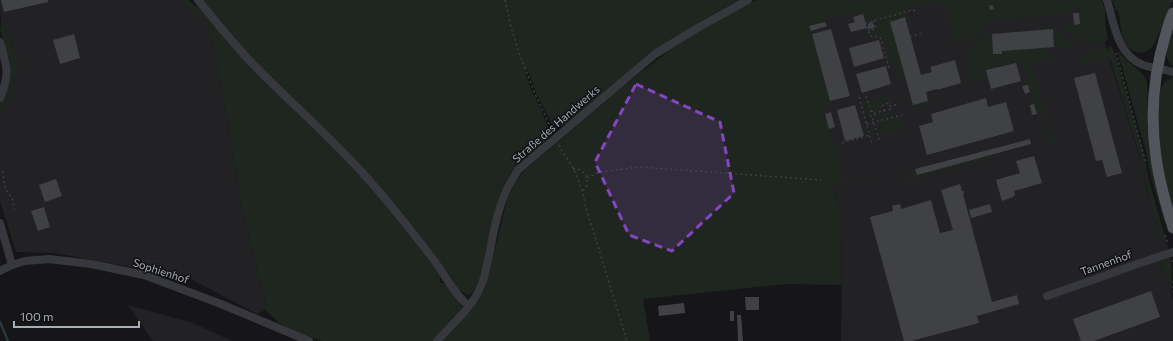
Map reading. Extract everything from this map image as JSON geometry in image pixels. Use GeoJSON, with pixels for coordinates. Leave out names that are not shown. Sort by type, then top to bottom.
{"type":"FeatureCollection","features":[{"type":"Feature","properties":{"kind":"main road"},"geometry":{"type":"LineString","coordinates":[[1169,229],[1156,156],[1154,113],[1157,68],[1173,13]]}},
{"type":"Feature","properties":{"kind":"street"},"geometry":{"type":"LineString","coordinates":[[198,0],[247,58],[336,145],[374,186],[420,242],[457,294],[469,306]]}},
{"type":"Feature","properties":{"kind":"street","name":"Straße des Handwerks"},"geometry":{"type":"LineString","coordinates":[[437,341],[477,296],[486,272],[489,252],[498,216],[506,192],[518,170],[655,54],[699,27],[748,0]]}},
{"type":"Feature","properties":{"kind":"street"},"geometry":{"type":"LineString","coordinates":[[1107,0],[1123,49],[1135,61],[1144,65],[1173,72]]}},
{"type":"Feature","properties":{"kind":"street"},"geometry":{"type":"LineString","coordinates":[[0,42],[5,59],[7,75],[0,98]]}},
{"type":"Feature","properties":{"kind":"street"},"geometry":{"type":"LineString","coordinates":[[0,223],[12,265]]}},
{"type":"Feature","properties":{"kind":"street","name":"Tannenhof"},"geometry":{"type":"LineString","coordinates":[[1047,296],[1172,253]]}},
{"type":"Feature","properties":{"kind":"street","name":"Sophienhof"},"geometry":{"type":"LineString","coordinates":[[0,271],[25,261],[49,259],[91,264],[144,275],[228,307],[309,341]]}},
{"type":"Feature","properties":{"kind":"path"},"geometry":{"type":"LineString","coordinates":[[506,0],[511,27],[518,50],[536,96],[565,157],[573,169],[582,191],[584,204],[627,341]]}},
{"type":"Feature","properties":{"kind":"path"},"geometry":{"type":"LineString","coordinates":[[889,68],[880,37],[870,36],[866,23],[912,10],[916,11]]}},
{"type":"Feature","properties":{"kind":"path"},"geometry":{"type":"LineString","coordinates":[[868,30],[871,31],[876,28],[873,21]]}},
{"type":"Feature","properties":{"kind":"path"},"geometry":{"type":"LineString","coordinates":[[910,37],[922,33]]}},
{"type":"Feature","properties":{"kind":"path"},"geometry":{"type":"LineString","coordinates":[[1116,51],[1148,170]]}},
{"type":"Feature","properties":{"kind":"path"},"geometry":{"type":"LineString","coordinates":[[866,96],[871,117],[880,142]]}},
{"type":"Feature","properties":{"kind":"path"},"geometry":{"type":"LineString","coordinates":[[859,98],[872,144]]}},
{"type":"Feature","properties":{"kind":"path"},"geometry":{"type":"LineString","coordinates":[[884,111],[882,105],[889,103],[890,106]]}},
{"type":"Feature","properties":{"kind":"path"},"geometry":{"type":"LineString","coordinates":[[871,112],[874,111],[874,113],[884,111],[890,109],[890,106],[899,104]]}},
{"type":"Feature","properties":{"kind":"path"},"geometry":{"type":"LineString","coordinates":[[872,117],[875,116],[874,113]]}},
{"type":"Feature","properties":{"kind":"path"},"geometry":{"type":"LineString","coordinates":[[867,124],[902,115]]}},
{"type":"Feature","properties":{"kind":"path"},"geometry":{"type":"LineString","coordinates":[[842,143],[870,135]]}},
{"type":"Feature","properties":{"kind":"path"},"geometry":{"type":"LineString","coordinates":[[587,178],[600,172],[639,167],[821,180]]}},
{"type":"Feature","properties":{"kind":"path"},"geometry":{"type":"LineString","coordinates":[[573,169],[576,168],[580,170],[587,178],[587,186],[585,190],[582,191]]}},
{"type":"Feature","properties":{"kind":"path"},"geometry":{"type":"LineString","coordinates":[[3,171],[6,190],[12,198],[16,209]]}},
{"type":"Feature","properties":{"kind":"path"},"geometry":{"type":"LineString","coordinates":[[1169,229],[1173,264]]}},
{"type":"Feature","properties":{"kind":"path"},"geometry":{"type":"LineString","coordinates":[[1173,281],[1173,292]]}},
{"type":"Feature","properties":{"kind":"highlighted area"},"geometry":{"type":"Polygon","coordinates":[[[636,84],[720,122],[734,193],[672,251],[629,235],[595,162],[636,84]]]}},
{"type":"Feature","properties":{"kind":"shaded area"},"geometry":{"type":"Polygon","coordinates":[[[0,0],[183,0],[184,3],[208,21],[224,100],[243,214],[267,309],[257,314],[189,278],[55,253],[16,252],[0,202],[0,117],[20,64],[3,24],[1,24],[0,0]]]}},
{"type":"Feature","properties":{"kind":"shaded area"},"geometry":{"type":"Polygon","coordinates":[[[183,0],[189,0],[192,4],[204,11],[291,105],[373,188],[441,276],[440,283],[444,283],[458,299],[462,308],[460,312],[432,341],[322,341],[293,331],[279,323],[265,310],[267,309],[243,214],[224,100],[208,22],[184,3],[183,0]]]}},
{"type":"Feature","properties":{"kind":"shaded area"},"geometry":{"type":"Polygon","coordinates":[[[202,0],[739,0],[697,23],[654,52],[569,123],[560,127],[553,126],[537,95],[528,70],[525,71],[532,92],[549,130],[543,144],[519,163],[505,182],[499,198],[484,267],[474,290],[468,295],[460,291],[441,262],[422,240],[249,57],[202,0]]]}},
{"type":"Feature","properties":{"kind":"shaded area"},"geometry":{"type":"Polygon","coordinates":[[[757,0],[1102,0],[1105,11],[1105,24],[1108,39],[1105,42],[1087,41],[1075,36],[1067,30],[1065,26],[1067,23],[1074,22],[1080,24],[1080,8],[1070,9],[1070,13],[1049,16],[1049,18],[1045,16],[990,20],[990,25],[984,25],[976,35],[973,36],[978,24],[971,37],[966,40],[950,44],[949,43],[955,41],[945,4],[922,5],[914,9],[904,11],[906,17],[890,22],[907,82],[901,83],[896,65],[890,67],[881,36],[871,35],[869,31],[871,32],[877,29],[877,23],[875,21],[889,16],[874,20],[865,17],[864,13],[860,14],[859,12],[828,18],[825,22],[810,26],[830,101],[828,102],[829,107],[824,108],[825,115],[833,144],[839,144],[839,146],[834,149],[837,161],[844,159],[845,163],[840,165],[844,178],[842,179],[843,183],[875,179],[898,174],[876,180],[832,186],[842,212],[841,285],[786,284],[643,299],[650,341],[442,341],[476,303],[485,289],[507,200],[514,184],[524,171],[626,84],[678,44],[730,13],[757,0]]]}},
{"type":"Feature","properties":{"kind":"shaded area"},"geometry":{"type":"Polygon","coordinates":[[[1095,0],[1107,51],[1146,178],[1144,178],[1147,192],[1151,199],[1165,243],[1167,244],[1170,258],[1161,261],[1173,300],[1173,341],[841,341],[842,212],[832,186],[842,184],[764,27],[890,5],[1095,0]]]}},
{"type":"Feature","properties":{"kind":"shaded area"},"geometry":{"type":"Polygon","coordinates":[[[1112,0],[1173,0],[1155,43],[1147,51],[1142,53],[1137,52],[1131,49],[1124,41],[1118,11],[1116,10],[1112,0]]]}},
{"type":"Feature","properties":{"kind":"shaded area"},"geometry":{"type":"Polygon","coordinates":[[[1,24],[3,24],[20,64],[0,117],[0,105],[8,86],[10,67],[9,58],[0,30],[1,24]]]}},
{"type":"Feature","properties":{"kind":"shaded area"},"geometry":{"type":"Polygon","coordinates":[[[1050,27],[1053,29],[1041,30],[1041,28],[1050,27]]]}},
{"type":"Feature","properties":{"kind":"shaded area"},"geometry":{"type":"Polygon","coordinates":[[[1053,29],[1074,44],[1074,46],[1042,49],[1054,46],[1053,29]]]}},
{"type":"Feature","properties":{"kind":"shaded area"},"geometry":{"type":"Polygon","coordinates":[[[1173,31],[1173,66],[1167,59],[1167,50],[1173,31]]]}},
{"type":"Feature","properties":{"kind":"shaded area"},"geometry":{"type":"Polygon","coordinates":[[[990,34],[991,52],[994,54],[1002,54],[1002,51],[1032,48],[1033,53],[1043,50],[1048,56],[1053,57],[1054,61],[1031,63],[1049,130],[1057,140],[1050,142],[1041,114],[1037,114],[1028,85],[1022,86],[1020,81],[1028,81],[1023,60],[978,72],[980,82],[973,84],[967,60],[970,48],[975,43],[990,34]]]}},
{"type":"Feature","properties":{"kind":"shaded area"},"geometry":{"type":"Polygon","coordinates":[[[1109,46],[1112,47],[1116,58],[1144,155],[1148,177],[1167,244],[1161,238],[1144,178],[1146,177],[1110,58],[1081,65],[1079,59],[1085,58],[1087,53],[1107,48],[1108,51],[1109,46]]]}},
{"type":"Feature","properties":{"kind":"shaded area"},"geometry":{"type":"Polygon","coordinates":[[[1117,49],[1126,60],[1141,73],[1147,82],[1148,119],[1167,221],[1164,221],[1117,49]]]}},
{"type":"Feature","properties":{"kind":"shaded area"},"geometry":{"type":"Polygon","coordinates":[[[1173,77],[1173,210],[1163,172],[1158,120],[1160,92],[1165,82],[1173,77]]]}},
{"type":"Feature","properties":{"kind":"shaded area"},"geometry":{"type":"Polygon","coordinates":[[[886,95],[892,100],[893,104],[890,105],[890,102],[885,102],[881,104],[881,108],[876,112],[871,110],[869,100],[886,95]]]}},
{"type":"Feature","properties":{"kind":"shaded area"},"geometry":{"type":"Polygon","coordinates":[[[911,97],[913,105],[931,100],[933,102],[916,108],[908,103],[907,99],[911,97]]]}},
{"type":"Feature","properties":{"kind":"shaded area"},"geometry":{"type":"Polygon","coordinates":[[[867,100],[867,106],[869,109],[865,115],[861,102],[867,100]]]}},
{"type":"Feature","properties":{"kind":"shaded area"},"geometry":{"type":"Polygon","coordinates":[[[889,112],[890,117],[874,121],[876,114],[889,112]]]}},
{"type":"Feature","properties":{"kind":"shaded area"},"geometry":{"type":"Polygon","coordinates":[[[898,116],[901,127],[897,132],[886,135],[882,132],[879,121],[898,116]]]}},
{"type":"Feature","properties":{"kind":"shaded area"},"geometry":{"type":"Polygon","coordinates":[[[872,123],[876,137],[872,139],[868,125],[872,123]]]}},
{"type":"Feature","properties":{"kind":"shaded area"},"geometry":{"type":"Polygon","coordinates":[[[995,154],[996,157],[906,181],[902,173],[906,177],[909,176],[908,173],[915,169],[917,175],[995,154]]]}},
{"type":"Feature","properties":{"kind":"shaded area"},"geometry":{"type":"Polygon","coordinates":[[[1170,258],[1172,272],[1171,293],[1161,261],[1170,258]]]}},
{"type":"Feature","properties":{"kind":"shaded area"},"geometry":{"type":"Polygon","coordinates":[[[128,305],[193,323],[232,341],[153,341],[128,305]]]}},
{"type":"Feature","properties":{"kind":"building"},"geometry":{"type":"Polygon","coordinates":[[[1,0],[48,0],[48,2],[4,12],[1,0]]]}},
{"type":"Feature","properties":{"kind":"building"},"geometry":{"type":"Polygon","coordinates":[[[989,5],[993,6],[994,9],[990,10],[989,5]]]}},
{"type":"Feature","properties":{"kind":"building"},"geometry":{"type":"Polygon","coordinates":[[[1073,13],[1079,13],[1080,24],[1074,25],[1073,13]]]}},
{"type":"Feature","properties":{"kind":"building"},"geometry":{"type":"Polygon","coordinates":[[[863,14],[867,28],[851,32],[848,24],[855,22],[853,17],[863,14]]]}},
{"type":"Feature","properties":{"kind":"building"},"geometry":{"type":"Polygon","coordinates":[[[905,17],[921,75],[932,72],[930,67],[955,60],[961,83],[926,92],[928,101],[913,105],[890,22],[905,17]]]}},
{"type":"Feature","properties":{"kind":"building"},"geometry":{"type":"Polygon","coordinates":[[[825,22],[827,26],[811,31],[809,26],[825,22]]]}},
{"type":"Feature","properties":{"kind":"building"},"geometry":{"type":"Polygon","coordinates":[[[871,22],[874,24],[874,28],[871,29],[868,28],[868,24],[871,22]]]}},
{"type":"Feature","properties":{"kind":"building"},"geometry":{"type":"Polygon","coordinates":[[[831,29],[850,96],[830,101],[812,34],[831,29]]]}},
{"type":"Feature","properties":{"kind":"building"},"geometry":{"type":"Polygon","coordinates":[[[1053,29],[1054,47],[1002,51],[1002,54],[993,54],[992,34],[1053,29]]]}},
{"type":"Feature","properties":{"kind":"building"},"geometry":{"type":"Polygon","coordinates":[[[74,34],[80,58],[60,64],[53,40],[74,34]]]}},
{"type":"Feature","properties":{"kind":"building"},"geometry":{"type":"Polygon","coordinates":[[[879,40],[884,58],[854,67],[849,48],[879,40]]]}},
{"type":"Feature","properties":{"kind":"building"},"geometry":{"type":"Polygon","coordinates":[[[1016,63],[1021,81],[991,89],[986,70],[1016,63]]]}},
{"type":"Feature","properties":{"kind":"building"},"geometry":{"type":"Polygon","coordinates":[[[886,66],[891,84],[862,93],[856,74],[886,66]]]}},
{"type":"Feature","properties":{"kind":"building"},"geometry":{"type":"Polygon","coordinates":[[[1095,73],[1122,173],[1107,177],[1102,160],[1096,161],[1074,78],[1095,73]]]}},
{"type":"Feature","properties":{"kind":"building"},"geometry":{"type":"Polygon","coordinates":[[[1028,85],[1030,92],[1025,94],[1022,86],[1028,85]]]}},
{"type":"Feature","properties":{"kind":"building"},"geometry":{"type":"Polygon","coordinates":[[[986,98],[988,107],[1006,102],[1014,131],[927,155],[919,126],[933,122],[931,114],[986,98]]]}},
{"type":"Feature","properties":{"kind":"building"},"geometry":{"type":"Polygon","coordinates":[[[1034,104],[1037,114],[1032,115],[1030,105],[1034,104]]]}},
{"type":"Feature","properties":{"kind":"building"},"geometry":{"type":"Polygon","coordinates":[[[855,105],[864,136],[845,141],[837,110],[855,105]]]}},
{"type":"Feature","properties":{"kind":"building"},"geometry":{"type":"Polygon","coordinates":[[[831,112],[835,127],[829,129],[825,114],[831,112]]]}},
{"type":"Feature","properties":{"kind":"building"},"geometry":{"type":"Polygon","coordinates":[[[1030,139],[1031,144],[917,175],[915,169],[1030,139]]]}},
{"type":"Feature","properties":{"kind":"building"},"geometry":{"type":"Polygon","coordinates":[[[1034,156],[1042,183],[1014,191],[1015,195],[1013,197],[1002,201],[996,180],[1020,173],[1016,161],[1034,156]]]}},
{"type":"Feature","properties":{"kind":"building"},"geometry":{"type":"Polygon","coordinates":[[[56,179],[62,196],[45,202],[39,185],[56,179]]]}},
{"type":"Feature","properties":{"kind":"building"},"geometry":{"type":"Polygon","coordinates":[[[960,184],[962,191],[964,191],[963,194],[992,302],[1017,295],[1019,304],[977,316],[979,323],[911,341],[904,341],[870,217],[893,211],[892,206],[900,204],[901,209],[931,200],[940,233],[953,230],[941,190],[960,184]]]}},
{"type":"Feature","properties":{"kind":"building"},"geometry":{"type":"Polygon","coordinates":[[[990,204],[992,212],[971,218],[969,210],[990,204]]]}},
{"type":"Feature","properties":{"kind":"building"},"geometry":{"type":"Polygon","coordinates":[[[44,207],[50,227],[38,231],[31,211],[44,207]]]}},
{"type":"Feature","properties":{"kind":"building"},"geometry":{"type":"Polygon","coordinates":[[[1151,291],[1160,317],[1094,341],[1081,341],[1073,319],[1151,291]]]}},
{"type":"Feature","properties":{"kind":"building"},"geometry":{"type":"Polygon","coordinates":[[[745,297],[759,297],[759,310],[746,310],[745,297]]]}},
{"type":"Feature","properties":{"kind":"building"},"geometry":{"type":"Polygon","coordinates":[[[684,303],[685,313],[659,316],[658,306],[684,303]]]}},
{"type":"Feature","properties":{"kind":"building"},"geometry":{"type":"Polygon","coordinates":[[[730,311],[734,311],[734,321],[730,321],[730,311]]]}},
{"type":"Feature","properties":{"kind":"building"},"geometry":{"type":"Polygon","coordinates":[[[737,315],[741,315],[743,341],[738,341],[737,315]]]}},
{"type":"Feature","properties":{"kind":"waterway"},"geometry":{"type":"LineString","coordinates":[[0,322],[8,341]]}}]}
